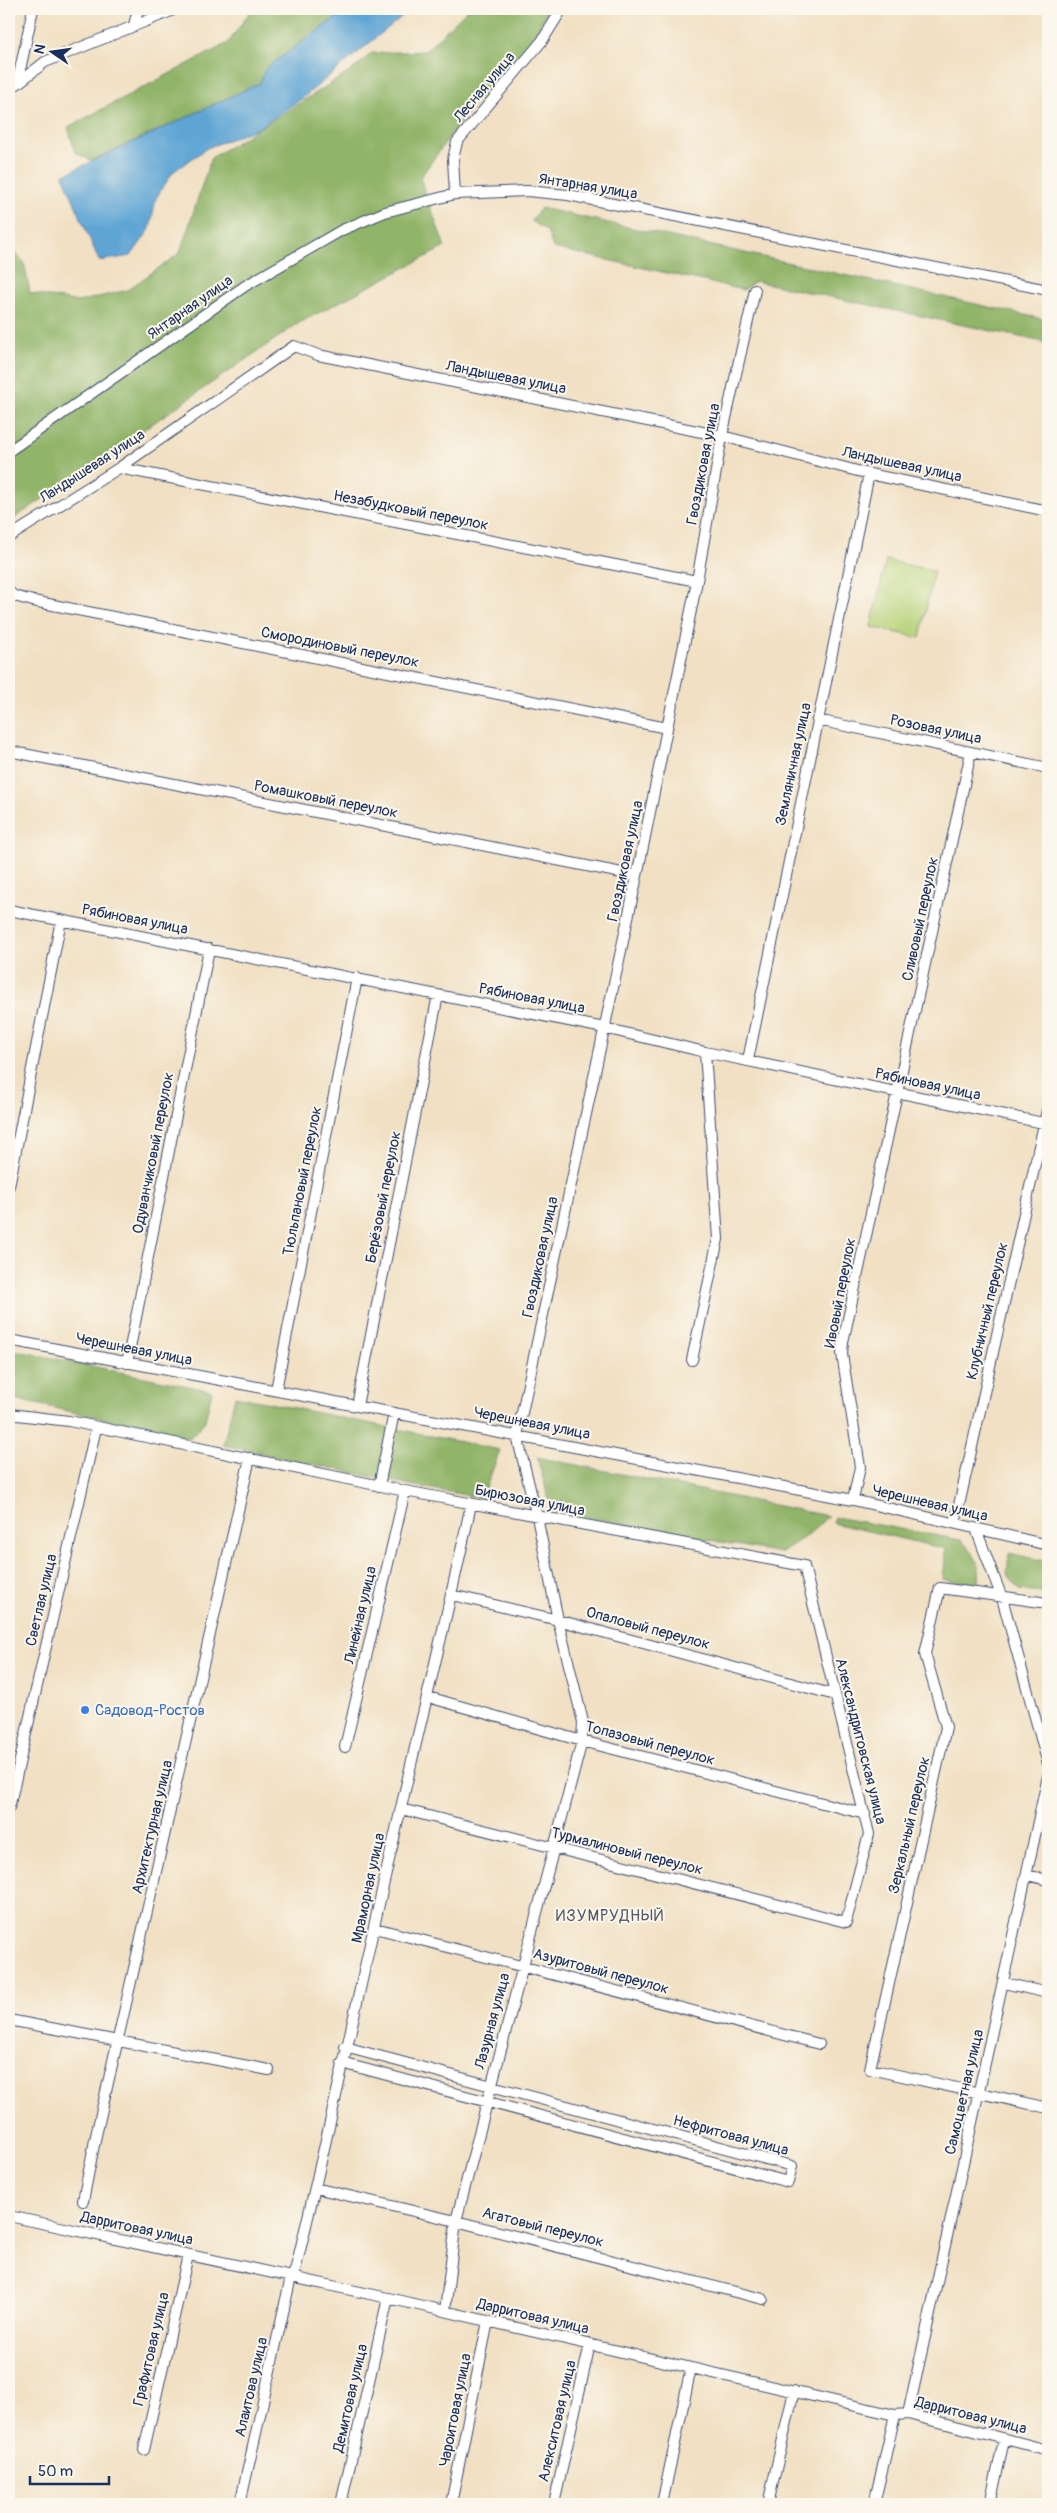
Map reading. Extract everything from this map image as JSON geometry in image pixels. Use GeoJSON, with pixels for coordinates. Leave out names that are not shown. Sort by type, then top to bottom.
{"type":"FeatureCollection","features":[{"type":"Feature","properties":{"kind":"street"},"geometry":{"type":"LineString","coordinates":[[33,9],[17,84],[45,62],[176,9]]}},
{"type":"Feature","properties":{"kind":"street"},"geometry":{"type":"LineString","coordinates":[[134,25],[138,9]]}},
{"type":"Feature","properties":{"kind":"street","name":"Лесная улица"},"geometry":{"type":"LineString","coordinates":[[455,194],[453,159],[457,142],[542,41],[562,9]]}},
{"type":"Feature","properties":{"kind":"street","name":"Янтарная улица"},"geometry":{"type":"LineString","coordinates":[[9,451],[246,286],[334,235],[385,212],[455,194],[527,191],[568,195],[1048,290]]}},
{"type":"Feature","properties":{"kind":"street","name":"Гвоздиковая улица"},"geometry":{"type":"LineString","coordinates":[[517,1436],[637,876],[697,581],[722,436],[755,290]]}},
{"type":"Feature","properties":{"kind":"street","name":"Ландышевая улица"},"geometry":{"type":"LineString","coordinates":[[9,536],[120,468],[294,346],[318,355],[722,436],[869,474],[1048,511]]}},
{"type":"Feature","properties":{"kind":"street","name":"Незабудковый переулок"},"geometry":{"type":"LineString","coordinates":[[120,468],[697,581]]}},
{"type":"Feature","properties":{"kind":"street","name":"Земляничная улица"},"geometry":{"type":"LineString","coordinates":[[748,1060],[869,474]]}},
{"type":"Feature","properties":{"kind":"street","name":"Смородиновый переулок"},"geometry":{"type":"LineString","coordinates":[[9,592],[14,596],[33,602],[667,728]]}},
{"type":"Feature","properties":{"kind":"street","name":"Розовая улица"},"geometry":{"type":"LineString","coordinates":[[817,720],[1048,768]]}},
{"type":"Feature","properties":{"kind":"street","name":"Ромашковый переулок"},"geometry":{"type":"LineString","coordinates":[[9,751],[637,876]]}},
{"type":"Feature","properties":{"kind":"street","name":"Сливовый переулок"},"geometry":{"type":"LineString","coordinates":[[898,1093],[972,752]]}},
{"type":"Feature","properties":{"kind":"street","name":"Рябиновая улица"},"geometry":{"type":"LineString","coordinates":[[9,910],[604,1028],[705,1052],[1046,1123]]}},
{"type":"Feature","properties":{"kind":"street"},"geometry":{"type":"LineString","coordinates":[[9,1186],[62,920]]}},
{"type":"Feature","properties":{"kind":"street","name":"Одуванчиковый переулок"},"geometry":{"type":"LineString","coordinates":[[126,1363],[209,949]]}},
{"type":"Feature","properties":{"kind":"street","name":"Тюльпановый переулок"},"geometry":{"type":"LineString","coordinates":[[276,1390],[357,978]]}},
{"type":"Feature","properties":{"kind":"street","name":"Берёзовый переулок"},"geometry":{"type":"LineString","coordinates":[[357,1406],[438,994]]}},
{"type":"Feature","properties":{"kind":"street"},"geometry":{"type":"LineString","coordinates":[[692,1360],[718,1239],[705,1052]]}},
{"type":"Feature","properties":{"kind":"street","name":"Ивовый переулок"},"geometry":{"type":"LineString","coordinates":[[853,1500],[860,1467],[842,1354],[843,1342],[898,1093]]}},
{"type":"Feature","properties":{"kind":"street","name":"Клубничный переулок"},"geometry":{"type":"LineString","coordinates":[[955,1523],[1046,1123],[1048,1106]]}},
{"type":"Feature","properties":{"kind":"street","name":"Черешневая улица"},"geometry":{"type":"LineString","coordinates":[[9,1340],[853,1500],[1048,1545]]}},
{"type":"Feature","properties":{"kind":"street"},"geometry":{"type":"LineString","coordinates":[[379,1486],[394,1413]]}},
{"type":"Feature","properties":{"kind":"street","name":"Бирюзовая улица"},"geometry":{"type":"LineString","coordinates":[[9,1414],[69,1421],[379,1486],[804,1566]]}},
{"type":"Feature","properties":{"kind":"street","name":"Светлая улица"},"geometry":{"type":"LineString","coordinates":[[9,1808],[96,1428]]}},
{"type":"Feature","properties":{"kind":"street","name":"Лазурная улица"},"geometry":{"type":"LineString","coordinates":[[445,2311],[456,2220],[582,1741],[583,1722],[517,1436]]}},
{"type":"Feature","properties":{"kind":"street","name":"Архитектурная улица"},"geometry":{"type":"LineString","coordinates":[[83,2202],[94,2140],[250,1458]]}},
{"type":"Feature","properties":{"kind":"street","name":"Линейная улица"},"geometry":{"type":"LineString","coordinates":[[345,1747],[405,1491]]}},
{"type":"Feature","properties":{"kind":"street","name":"Мраморная улица"},"geometry":{"type":"LineString","coordinates":[[291,2277],[295,2271],[315,2188],[345,2047],[375,1928],[400,1809],[452,1594],[471,1504]]}},
{"type":"Feature","properties":{"kind":"street"},"geometry":{"type":"LineString","coordinates":[[976,1529],[1002,1598],[1048,1764]]}},
{"type":"Feature","properties":{"kind":"street","name":"Александритовская улица"},"geometry":{"type":"LineString","coordinates":[[804,1566],[869,1834],[846,1922]]}},
{"type":"Feature","properties":{"kind":"street","name":"Зеркальный переулок"},"geometry":{"type":"LineString","coordinates":[[978,2093],[870,2069],[946,1727],[925,1654],[940,1588],[1002,1598]]}},
{"type":"Feature","properties":{"kind":"street","name":"Опаловый переулок"},"geometry":{"type":"LineString","coordinates":[[452,1594],[558,1620],[835,1695]]}},
{"type":"Feature","properties":{"kind":"street"},"geometry":{"type":"LineString","coordinates":[[1002,1598],[1048,1603]]}},
{"type":"Feature","properties":{"kind":"street","name":"Топазовый переулок"},"geometry":{"type":"LineString","coordinates":[[428,1697],[582,1741],[865,1814]]}},
{"type":"Feature","properties":{"kind":"street","name":"Самоцветная улица"},"geometry":{"type":"LineString","coordinates":[[908,2414],[1048,1776]]}},
{"type":"Feature","properties":{"kind":"street","name":"Турмалиновый переулок"},"geometry":{"type":"LineString","coordinates":[[400,1809],[846,1922]]}},
{"type":"Feature","properties":{"kind":"street"},"geometry":{"type":"LineString","coordinates":[[1027,1875],[1048,1880]]}},
{"type":"Feature","properties":{"kind":"street","name":"Азуритовый переулок"},"geometry":{"type":"LineString","coordinates":[[375,1928],[523,1965],[820,2044]]}},
{"type":"Feature","properties":{"kind":"street"},"geometry":{"type":"LineString","coordinates":[[1004,1983],[1048,1993]]}},
{"type":"Feature","properties":{"kind":"street"},"geometry":{"type":"LineString","coordinates":[[9,2020],[269,2070]]}},
{"type":"Feature","properties":{"kind":"street","name":"Нефритовая улица"},"geometry":{"type":"LineString","coordinates":[[342,2063],[788,2182],[792,2166],[345,2047]]}},
{"type":"Feature","properties":{"kind":"street"},"geometry":{"type":"LineString","coordinates":[[978,2093],[1048,2108]]}},
{"type":"Feature","properties":{"kind":"street","name":"Агатовый переулок"},"geometry":{"type":"LineString","coordinates":[[315,2188],[456,2220],[763,2299]]}},
{"type":"Feature","properties":{"kind":"street","name":"Дарритовая улица"},"geometry":{"type":"LineString","coordinates":[[9,2216],[388,2298],[895,2415],[908,2414],[1048,2450]]}},
{"type":"Feature","properties":{"kind":"street","name":"Графитовая улица"},"geometry":{"type":"LineString","coordinates":[[144,2450],[188,2255]]}},
{"type":"Feature","properties":{"kind":"street","name":"Алаитова улица"},"geometry":{"type":"LineString","coordinates":[[240,2504],[291,2277]]}},
{"type":"Feature","properties":{"kind":"street","name":"Демитовая улица"},"geometry":{"type":"LineString","coordinates":[[341,2504],[388,2298]]}},
{"type":"Feature","properties":{"kind":"street","name":"Чароитовая улица"},"geometry":{"type":"LineString","coordinates":[[451,2504],[488,2321]]}},
{"type":"Feature","properties":{"kind":"street","name":"Алекситовая улица"},"geometry":{"type":"LineString","coordinates":[[554,2504],[590,2344]]}},
{"type":"Feature","properties":{"kind":"street"},"geometry":{"type":"LineString","coordinates":[[662,2504],[691,2368]]}},
{"type":"Feature","properties":{"kind":"street"},"geometry":{"type":"LineString","coordinates":[[768,2504],[794,2391]]}},
{"type":"Feature","properties":{"kind":"street"},"geometry":{"type":"LineString","coordinates":[[874,2504],[895,2415]]}},
{"type":"Feature","properties":{"kind":"street"},"geometry":{"type":"LineString","coordinates":[[990,2504],[1004,2440]]}},
{"type":"Feature","properties":{"kind":"green space"},"geometry":{"type":"Polygon","coordinates":[[[252,9],[348,9],[266,68],[260,83],[91,161],[75,152],[68,127],[228,43],[252,9]]]}},
{"type":"Feature","properties":{"kind":"green space"},"geometry":{"type":"Polygon","coordinates":[[[468,9],[549,9],[531,41],[473,104],[420,178],[445,247],[299,323],[9,522],[9,246],[24,262],[30,293],[78,302],[127,290],[180,253],[211,158],[351,71],[372,53],[425,51],[468,9]]]}},
{"type":"Feature","properties":{"kind":"green space"},"geometry":{"type":"Polygon","coordinates":[[[541,208],[1048,320],[1048,343],[755,281],[744,290],[553,248],[547,231],[531,221],[541,208]]]}},
{"type":"Feature","properties":{"kind":"green space"},"geometry":{"type":"Polygon","coordinates":[[[886,560],[934,571],[920,638],[871,627],[886,560]]]}},
{"type":"Feature","properties":{"kind":"green space"},"geometry":{"type":"Polygon","coordinates":[[[9,1349],[212,1391],[205,1421],[190,1438],[9,1398],[9,1349]]]}},
{"type":"Feature","properties":{"kind":"green space"},"geometry":{"type":"Polygon","coordinates":[[[235,1396],[500,1450],[482,1498],[415,1486],[223,1445],[235,1396]]]}},
{"type":"Feature","properties":{"kind":"green space"},"geometry":{"type":"Polygon","coordinates":[[[537,1457],[828,1516],[809,1534],[780,1553],[552,1511],[537,1457]]]}},
{"type":"Feature","properties":{"kind":"green space"},"geometry":{"type":"Polygon","coordinates":[[[835,1517],[961,1540],[977,1561],[979,1587],[943,1579],[946,1549],[833,1523],[835,1517]]]}},
{"type":"Feature","properties":{"kind":"green space"},"geometry":{"type":"Polygon","coordinates":[[[1009,1553],[1048,1562],[1048,1594],[1019,1590],[1007,1574],[1009,1553]]]}},
{"type":"Feature","properties":{"kind":"water"},"geometry":{"type":"Polygon","coordinates":[[[348,9],[407,9],[405,14],[300,100],[258,128],[207,148],[173,172],[156,198],[150,229],[131,256],[99,261],[63,175],[260,83],[266,68],[348,9]]]}},
{"type":"Feature","properties":{"kind":"place","name":"Садовод-Ростов"},"geometry":{"type":"Point","coordinates":[85,1710]}},
{"type":"Feature","properties":{"kind":"district","name":"ИЗУМРУДНЫЙ"},"geometry":{"type":"Point","coordinates":[610,1915]}}]}
